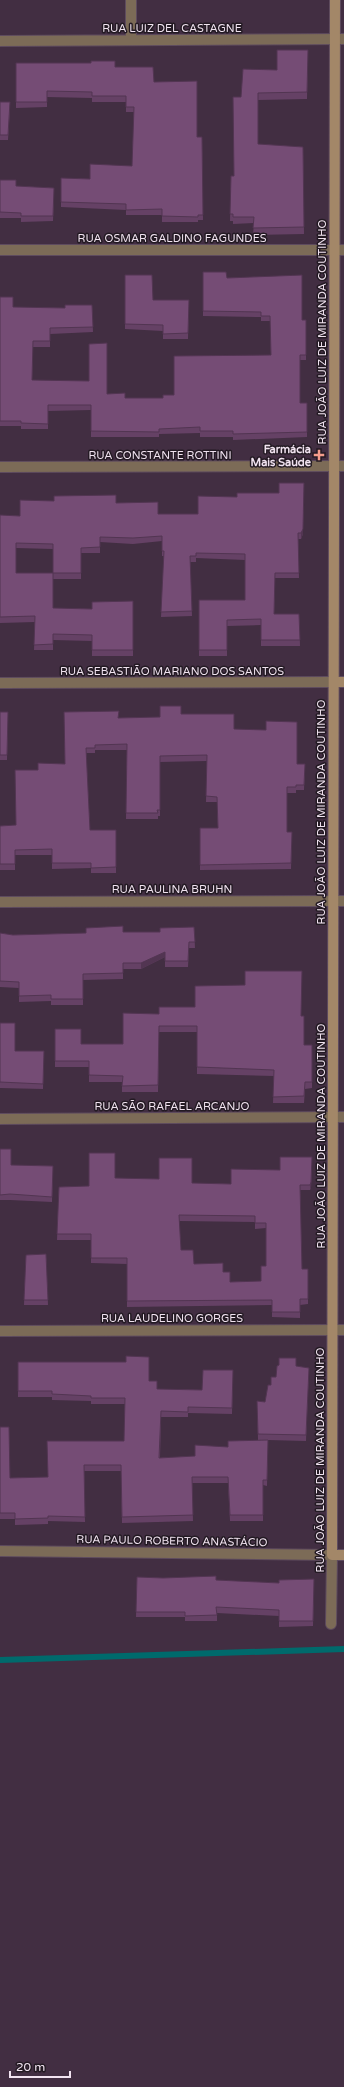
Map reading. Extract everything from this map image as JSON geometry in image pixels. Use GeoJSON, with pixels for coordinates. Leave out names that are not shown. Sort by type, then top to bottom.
{"type":"FeatureCollection","features":[{"type":"Feature","properties":{"kind":"street"},"geometry":{"type":"LineString","coordinates":[[131,0],[131,40]]}},
{"type":"Feature","properties":{"kind":"street","name":"RUA JOÃO LUIZ DE MIRANDA COUTINHO"},"geometry":{"type":"LineString","coordinates":[[332,1624],[333,901],[339,682],[339,39],[335,0]]}},
{"type":"Feature","properties":{"kind":"street","name":"RUA LUIZ DEL CASTAGNE"},"geometry":{"type":"LineString","coordinates":[[0,41],[339,39]]}},
{"type":"Feature","properties":{"kind":"street","name":"RUA OSMAR GALDINO FAGUNDES"},"geometry":{"type":"LineString","coordinates":[[0,250],[339,250]]}},
{"type":"Feature","properties":{"kind":"street","name":"RUA CONSTANTE ROTTINI"},"geometry":{"type":"LineString","coordinates":[[0,467],[339,466]]}},
{"type":"Feature","properties":{"kind":"street","name":"RUA SEBASTIÃO MARIANO DOS SANTOS"},"geometry":{"type":"LineString","coordinates":[[0,683],[339,682]]}},
{"type":"Feature","properties":{"kind":"street","name":"RUA PAULINA BRUHN"},"geometry":{"type":"LineString","coordinates":[[0,902],[344,901]]}},
{"type":"Feature","properties":{"kind":"street","name":"RUA SÃO RAFAEL ARCANJO"},"geometry":{"type":"LineString","coordinates":[[0,1119],[344,1116]]}},
{"type":"Feature","properties":{"kind":"street","name":"RUA LAUDELINO GORGES"},"geometry":{"type":"LineString","coordinates":[[0,1330],[344,1330]]}},
{"type":"Feature","properties":{"kind":"street","name":"RUA PAULO ROBERTO ANASTÁCIO"},"geometry":{"type":"LineString","coordinates":[[0,1551],[344,1555]]}},
{"type":"Feature","properties":{"kind":"building"},"geometry":{"type":"Polygon","coordinates":[[[277,50],[308,50],[307,92],[258,93],[258,144],[303,147],[304,227],[253,228],[254,217],[233,217],[233,214],[230,214],[231,176],[234,176],[233,97],[241,97],[243,69],[277,70],[277,50]]]}},
{"type":"Feature","properties":{"kind":"building"},"geometry":{"type":"Polygon","coordinates":[[[91,61],[115,61],[115,67],[153,67],[154,82],[197,81],[197,137],[202,137],[203,215],[198,215],[198,217],[162,216],[162,209],[126,210],[126,204],[61,202],[61,178],[90,179],[90,164],[132,166],[134,107],[126,107],[126,96],[92,96],[92,92],[47,91],[47,102],[16,102],[16,63],[91,63],[91,61]]]}},
{"type":"Feature","properties":{"kind":"building"},"geometry":{"type":"Polygon","coordinates":[[[0,102],[10,102],[8,135],[0,135],[0,102]]]}},
{"type":"Feature","properties":{"kind":"building"},"geometry":{"type":"Polygon","coordinates":[[[0,180],[16,180],[16,186],[54,188],[53,216],[21,216],[21,213],[0,212],[0,180]]]}},
{"type":"Feature","properties":{"kind":"building"},"geometry":{"type":"Polygon","coordinates":[[[203,272],[226,272],[227,278],[302,275],[302,320],[306,320],[306,355],[300,355],[300,403],[307,403],[307,432],[233,434],[233,431],[200,431],[200,427],[159,429],[159,432],[91,431],[91,405],[48,405],[48,424],[21,423],[21,421],[0,421],[0,297],[13,297],[13,307],[65,308],[65,305],[92,305],[93,327],[50,328],[50,341],[33,341],[32,380],[89,381],[89,344],[107,343],[107,394],[125,393],[125,398],[163,398],[163,395],[174,395],[174,356],[271,355],[270,316],[261,316],[261,312],[203,311],[203,272]]]}},
{"type":"Feature","properties":{"kind":"building"},"geometry":{"type":"Polygon","coordinates":[[[125,275],[152,275],[153,300],[189,300],[188,333],[163,334],[163,325],[125,324],[125,275]]]}},
{"type":"Feature","properties":{"kind":"building"},"geometry":{"type":"Polygon","coordinates":[[[279,483],[304,483],[303,529],[301,533],[298,533],[299,573],[275,573],[274,614],[299,614],[300,640],[261,640],[261,619],[227,620],[227,650],[199,650],[199,600],[245,600],[245,554],[196,553],[196,556],[190,556],[192,611],[161,612],[164,551],[162,551],[162,536],[133,538],[100,537],[100,547],[81,548],[81,573],[53,573],[53,608],[92,609],[92,602],[133,601],[133,650],[92,650],[92,635],[53,634],[53,644],[34,645],[35,616],[0,617],[0,515],[20,516],[20,500],[54,501],[54,496],[116,495],[116,503],[158,502],[158,514],[198,514],[198,496],[237,497],[237,493],[279,493],[279,483]],[[16,543],[16,573],[53,573],[53,544],[16,543]]]}},
{"type":"Feature","properties":{"kind":"building"},"geometry":{"type":"Polygon","coordinates":[[[160,706],[181,706],[181,714],[234,714],[234,729],[266,730],[266,721],[297,722],[297,764],[305,764],[304,785],[287,787],[287,832],[292,832],[291,863],[200,865],[200,828],[218,828],[217,797],[206,796],[207,755],[160,756],[160,810],[157,810],[158,813],[126,813],[127,744],[95,745],[95,748],[86,748],[90,830],[116,830],[116,867],[91,868],[91,863],[52,863],[52,849],[15,850],[15,864],[0,864],[0,826],[16,825],[15,770],[38,770],[38,763],[65,764],[64,712],[119,711],[118,718],[160,717],[160,706]]]}},
{"type":"Feature","properties":{"kind":"building"},"geometry":{"type":"Polygon","coordinates":[[[0,712],[8,712],[7,755],[0,755],[0,712]]]}},
{"type":"Feature","properties":{"kind":"building"},"geometry":{"type":"Polygon","coordinates":[[[123,926],[123,932],[160,932],[160,928],[194,927],[195,942],[189,942],[188,961],[165,961],[165,952],[141,963],[123,963],[123,973],[83,974],[83,999],[51,999],[51,995],[19,996],[19,982],[0,981],[0,933],[13,935],[86,933],[86,928],[123,926]]]}},
{"type":"Feature","properties":{"kind":"building"},"geometry":{"type":"Polygon","coordinates":[[[245,971],[302,971],[301,1016],[304,1016],[304,1045],[312,1045],[312,1082],[305,1082],[304,1096],[273,1097],[274,1070],[197,1067],[197,1026],[159,1026],[158,1085],[122,1086],[123,1076],[89,1075],[89,1061],[55,1061],[55,1029],[81,1029],[81,1044],[123,1044],[123,1013],[159,1014],[159,1007],[195,1007],[195,986],[245,985],[245,971]]]}},
{"type":"Feature","properties":{"kind":"building"},"geometry":{"type":"Polygon","coordinates":[[[0,1023],[15,1023],[15,1051],[44,1051],[43,1084],[0,1082],[0,1023]]]}},
{"type":"Feature","properties":{"kind":"building"},"geometry":{"type":"Polygon","coordinates":[[[0,1149],[11,1149],[11,1165],[53,1166],[52,1197],[10,1194],[0,1195],[0,1149]]]}},
{"type":"Feature","properties":{"kind":"building"},"geometry":{"type":"Polygon","coordinates":[[[89,1153],[115,1153],[115,1178],[159,1179],[159,1158],[192,1158],[192,1183],[231,1184],[231,1169],[280,1170],[280,1157],[312,1157],[310,1185],[300,1185],[302,1269],[308,1269],[308,1299],[300,1299],[300,1312],[272,1312],[272,1300],[127,1301],[127,1258],[91,1258],[91,1234],[57,1234],[59,1187],[89,1186],[89,1153]],[[179,1215],[181,1250],[193,1250],[194,1264],[223,1263],[223,1272],[230,1272],[230,1282],[261,1281],[261,1266],[266,1266],[266,1223],[255,1223],[255,1216],[179,1215]]]}},
{"type":"Feature","properties":{"kind":"building"},"geometry":{"type":"Polygon","coordinates":[[[46,1254],[48,1300],[24,1300],[26,1255],[46,1254]]]}},
{"type":"Feature","properties":{"kind":"building"},"geometry":{"type":"Polygon","coordinates":[[[126,1356],[149,1357],[149,1381],[157,1381],[157,1389],[202,1390],[203,1370],[233,1370],[232,1408],[188,1407],[188,1412],[161,1411],[159,1458],[195,1456],[195,1445],[228,1447],[228,1441],[268,1440],[267,1480],[263,1480],[263,1515],[230,1515],[228,1477],[192,1477],[193,1515],[122,1517],[121,1465],[84,1465],[85,1517],[48,1516],[48,1518],[15,1519],[15,1513],[0,1513],[0,1427],[9,1427],[10,1478],[48,1477],[47,1441],[124,1441],[125,1398],[91,1398],[91,1396],[52,1394],[52,1391],[18,1391],[18,1362],[126,1362],[126,1356]]]}},
{"type":"Feature","properties":{"kind":"building"},"geometry":{"type":"Polygon","coordinates":[[[279,1358],[296,1358],[296,1366],[309,1368],[306,1435],[258,1434],[257,1401],[265,1402],[268,1385],[271,1385],[271,1377],[276,1377],[279,1358]]]}},
{"type":"Feature","properties":{"kind":"building"},"geometry":{"type":"Polygon","coordinates":[[[216,1576],[216,1580],[279,1583],[279,1580],[314,1579],[313,1621],[279,1621],[279,1610],[216,1607],[217,1615],[185,1616],[185,1612],[136,1612],[137,1577],[163,1578],[216,1576]]]}},
{"type":"Feature","properties":{"kind":"waterway"},"geometry":{"type":"LineString","coordinates":[[0,1660],[344,1649]]}},
{"type":"Feature","properties":{"kind":"place","name":"Farmácia Mais Saúde"},"geometry":{"type":"Point","coordinates":[319,455]}}]}
